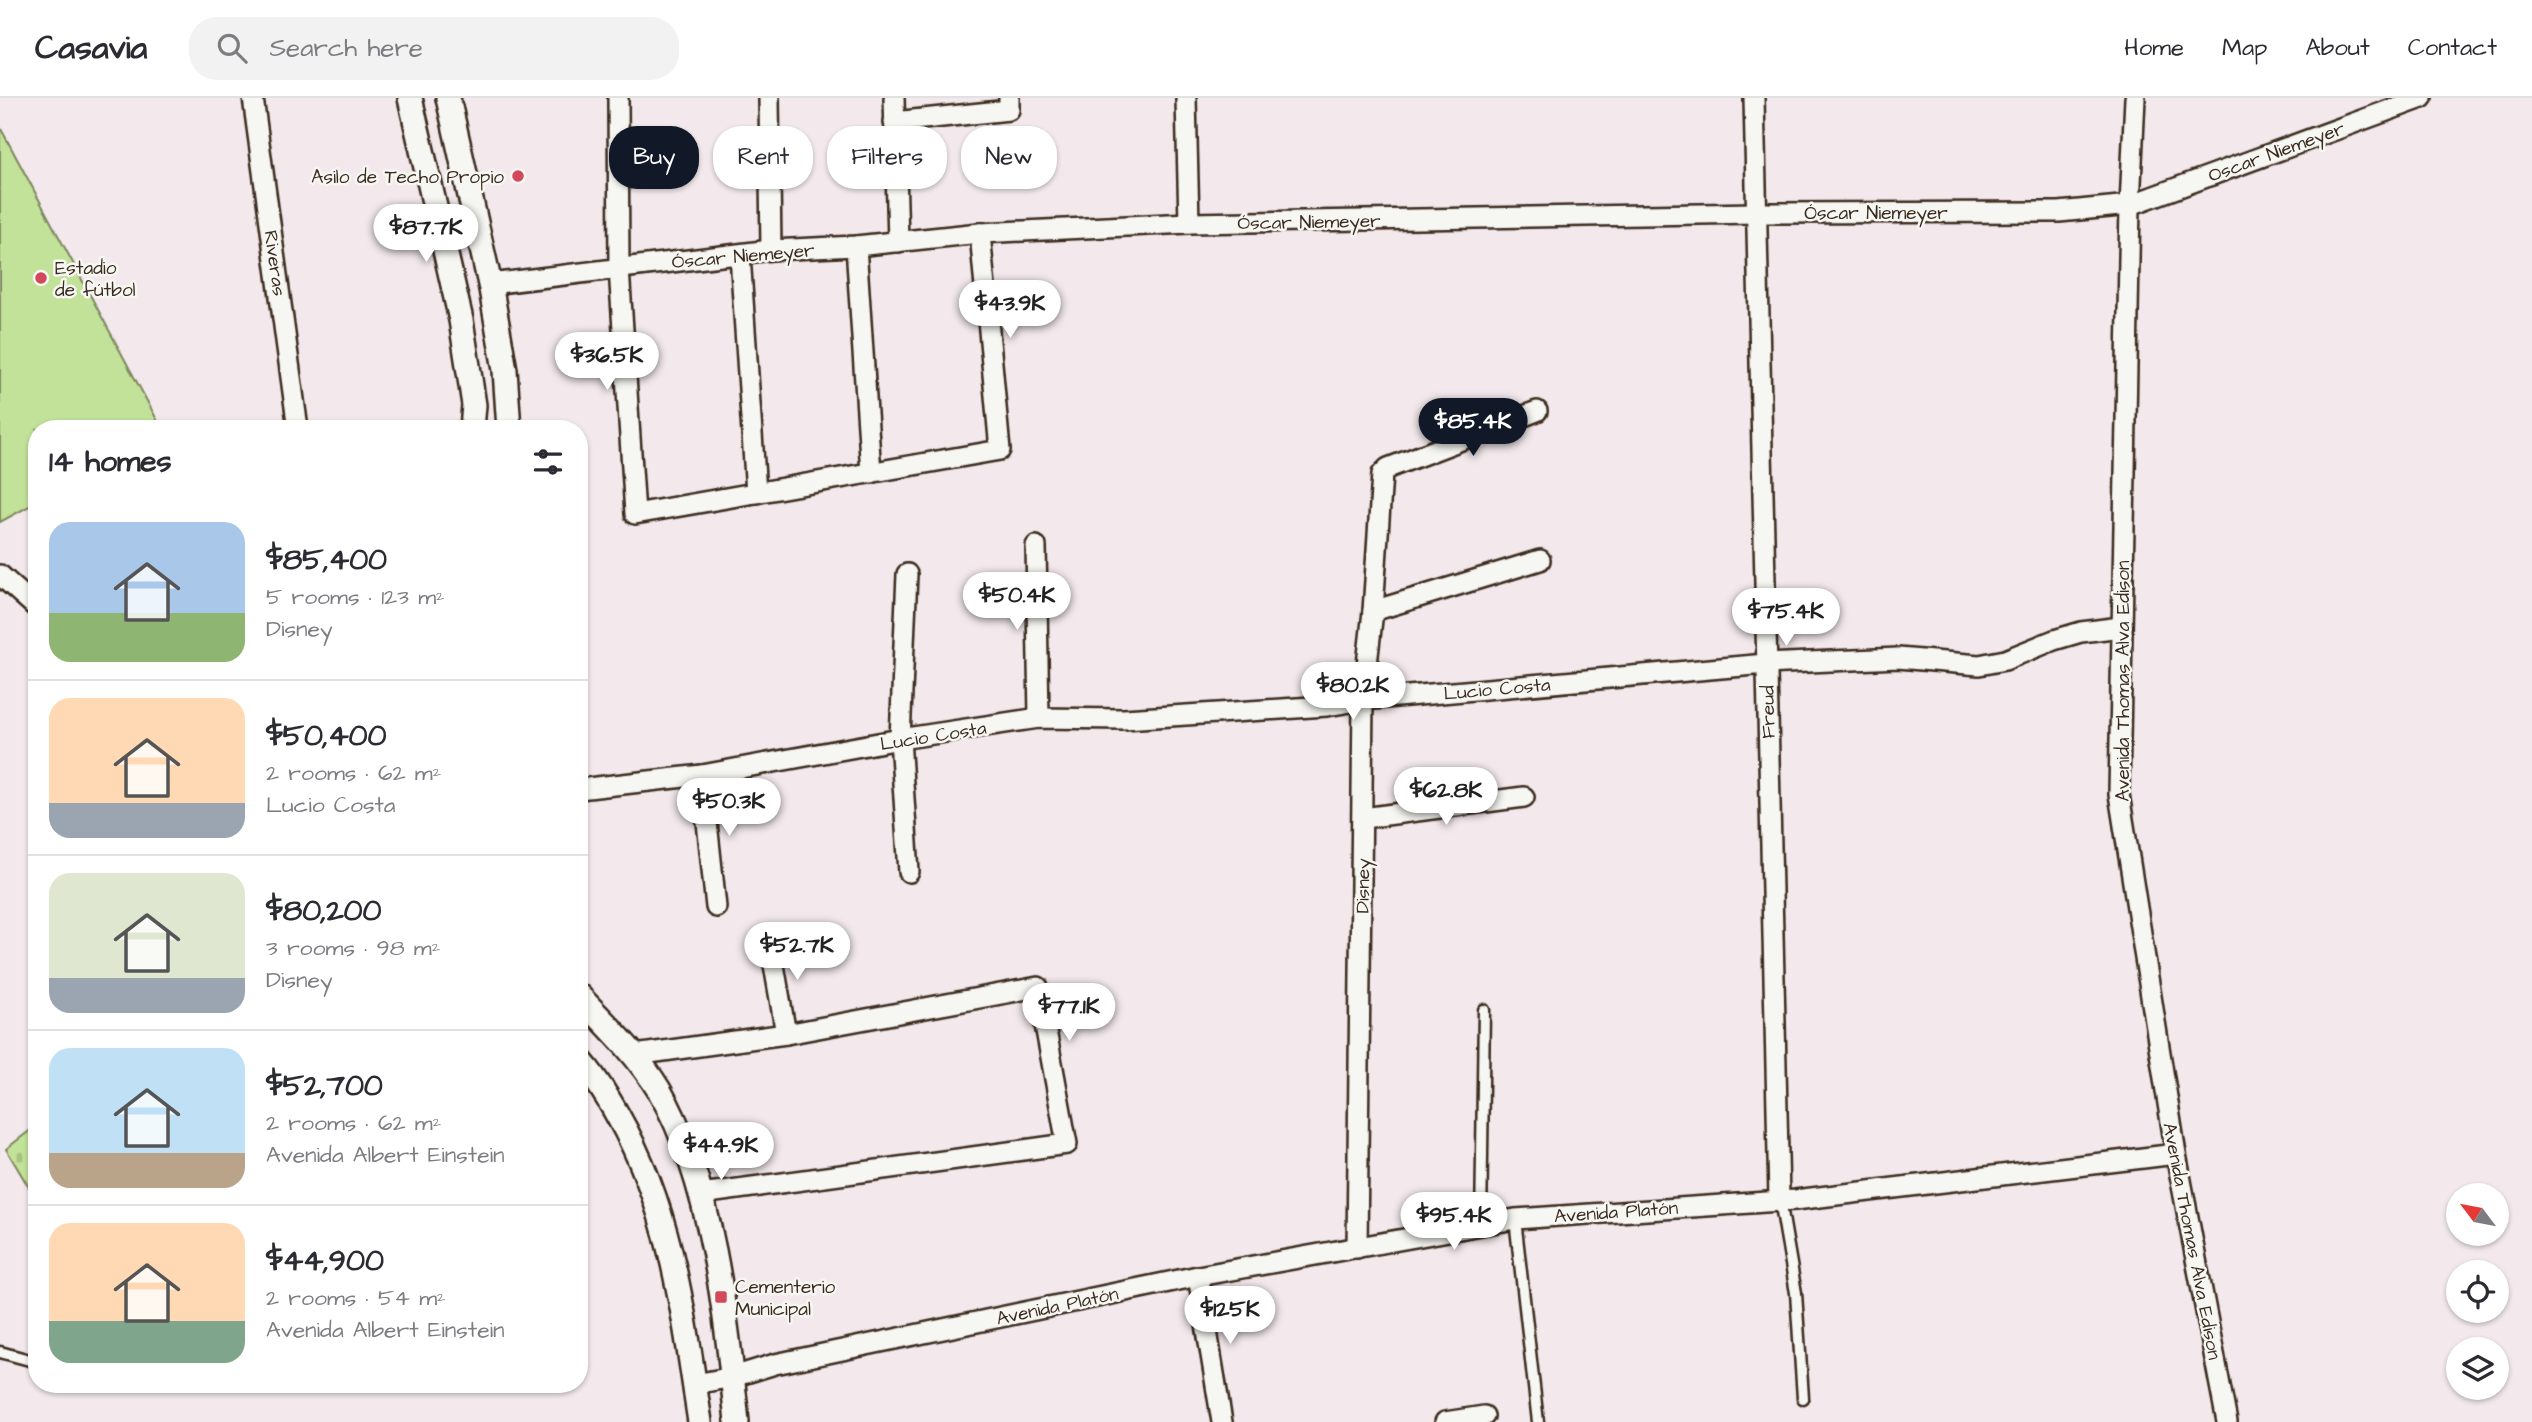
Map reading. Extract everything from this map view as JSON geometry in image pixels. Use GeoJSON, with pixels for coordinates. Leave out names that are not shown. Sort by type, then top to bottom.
{"type":"FeatureCollection","features":[{"type":"Feature","properties":{"kind":"street","name":"Riveras"},"geometry":{"type":"LineString","coordinates":[[253,98],[297,420]]}},
{"type":"Feature","properties":{"kind":"street"},"geometry":{"type":"LineString","coordinates":[[410,98],[461,320],[474,405],[473,420]]}},
{"type":"Feature","properties":{"kind":"street"},"geometry":{"type":"LineString","coordinates":[[447,98],[490,284],[505,370],[508,420]]}},
{"type":"Feature","properties":{"kind":"street"},"geometry":{"type":"LineString","coordinates":[[618,98],[619,268],[635,514],[1000,450],[980,233]]}},
{"type":"Feature","properties":{"kind":"street"},"geometry":{"type":"LineString","coordinates":[[769,98],[771,250]]}},
{"type":"Feature","properties":{"kind":"street"},"geometry":{"type":"LineString","coordinates":[[894,98],[898,242]]}},
{"type":"Feature","properties":{"kind":"street"},"geometry":{"type":"LineString","coordinates":[[894,122],[1009,110],[1009,98]]}},
{"type":"Feature","properties":{"kind":"street"},"geometry":{"type":"LineString","coordinates":[[1186,98],[1189,223]]}},
{"type":"Feature","properties":{"kind":"street","name":"Freud"},"geometry":{"type":"LineString","coordinates":[[1754,98],[1779,1199]]}},
{"type":"Feature","properties":{"kind":"street","name":"Avenida Thomas Alva Edison"},"geometry":{"type":"LineString","coordinates":[[2135,98],[2120,627],[2119,794],[2176,1154],[2227,1422]]}},
{"type":"Feature","properties":{"kind":"street","name":"Oscar Niemeyer"},"geometry":{"type":"LineString","coordinates":[[2130,205],[2422,98]]}},
{"type":"Feature","properties":{"kind":"street","name":"Óscar Niemeyer"},"geometry":{"type":"LineString","coordinates":[[490,284],[771,250],[856,246],[980,233],[1189,223],[1756,213],[2059,212],[2130,205]]}},
{"type":"Feature","properties":{"kind":"street"},"geometry":{"type":"LineString","coordinates":[[856,246],[871,473]]}},
{"type":"Feature","properties":{"kind":"street"},"geometry":{"type":"LineString","coordinates":[[740,254],[756,493]]}},
{"type":"Feature","properties":{"kind":"street","name":"Disney"},"geometry":{"type":"LineString","coordinates":[[1357,1248],[1363,700],[1373,611],[1382,474],[1388,468],[1537,411]]}},
{"type":"Feature","properties":{"kind":"street"},"geometry":{"type":"LineString","coordinates":[[1036,546],[1039,718]]}},
{"type":"Feature","properties":{"kind":"street"},"geometry":{"type":"LineString","coordinates":[[1373,611],[1541,560]]}},
{"type":"Feature","properties":{"kind":"street"},"geometry":{"type":"LineString","coordinates":[[907,574],[900,739],[909,872]]}},
{"type":"Feature","properties":{"kind":"street"},"geometry":{"type":"LineString","coordinates":[[0,575],[28,600]]}},
{"type":"Feature","properties":{"kind":"street","name":"Lucio Costa"},"geometry":{"type":"LineString","coordinates":[[588,788],[702,775],[900,739],[1039,718],[1124,719],[1327,706],[1363,700],[1766,664],[1898,658],[1979,664],[2005,660],[2054,639],[2120,627]]}},
{"type":"Feature","properties":{"kind":"street"},"geometry":{"type":"LineString","coordinates":[[702,775],[716,907]]}},
{"type":"Feature","properties":{"kind":"street"},"geometry":{"type":"LineString","coordinates":[[1363,818],[1524,797]]}},
{"type":"Feature","properties":{"kind":"street"},"geometry":{"type":"LineString","coordinates":[[769,936],[786,1034]]}},
{"type":"Feature","properties":{"kind":"street"},"geometry":{"type":"LineString","coordinates":[[635,1055],[786,1034],[1038,987],[1067,1144],[701,1194]]}},
{"type":"Feature","properties":{"kind":"street"},"geometry":{"type":"LineString","coordinates":[[588,1005],[635,1055],[659,1091],[679,1132],[701,1194],[721,1297],[737,1422]]}},
{"type":"Feature","properties":{"kind":"street"},"geometry":{"type":"LineString","coordinates":[[588,1072],[610,1101],[652,1186],[675,1265],[687,1325],[700,1422]]}},
{"type":"Feature","properties":{"kind":"street","name":"Avenida Platón"},"geometry":{"type":"LineString","coordinates":[[695,1384],[733,1377],[775,1364],[1198,1276],[1516,1219],[1795,1200],[2176,1154]]}},
{"type":"Feature","properties":{"kind":"street"},"geometry":{"type":"LineString","coordinates":[[1198,1276],[1222,1422]]}},
{"type":"Feature","properties":{"kind":"street"},"geometry":{"type":"LineString","coordinates":[[1446,1422],[1484,1416]]}},
{"type":"Feature","properties":{"kind":"lane"},"geometry":{"type":"LineString","coordinates":[[1481,1226],[1484,1010]]}},
{"type":"Feature","properties":{"kind":"lane"},"geometry":{"type":"LineString","coordinates":[[1779,1199],[1796,1293],[1803,1398]]}},
{"type":"Feature","properties":{"kind":"lane"},"geometry":{"type":"LineString","coordinates":[[1516,1219],[1538,1422]]}},
{"type":"Feature","properties":{"kind":"lane"},"geometry":{"type":"LineString","coordinates":[[0,1352],[28,1360]]}},
{"type":"Feature","properties":{"kind":"green space","name":"Estadio de fútbol"},"geometry":{"type":"Polygon","coordinates":[[[0,127],[157,420],[28,420],[28,507],[0,522],[0,127]]]}},
{"type":"Feature","properties":{"kind":"green space"},"geometry":{"type":"Polygon","coordinates":[[[28,1132],[28,1186],[6,1149],[28,1132]]]}},
{"type":"Feature","properties":{"kind":"place","name":"Asilo de Techo Propio"},"geometry":{"type":"Point","coordinates":[518,176]}},
{"type":"Feature","properties":{"kind":"place","name":"Estadio de fútbol"},"geometry":{"type":"Point","coordinates":[41,278]}},
{"type":"Feature","properties":{"kind":"place","name":"Cementerio Municipal"},"geometry":{"type":"Point","coordinates":[721,1297]}}]}
